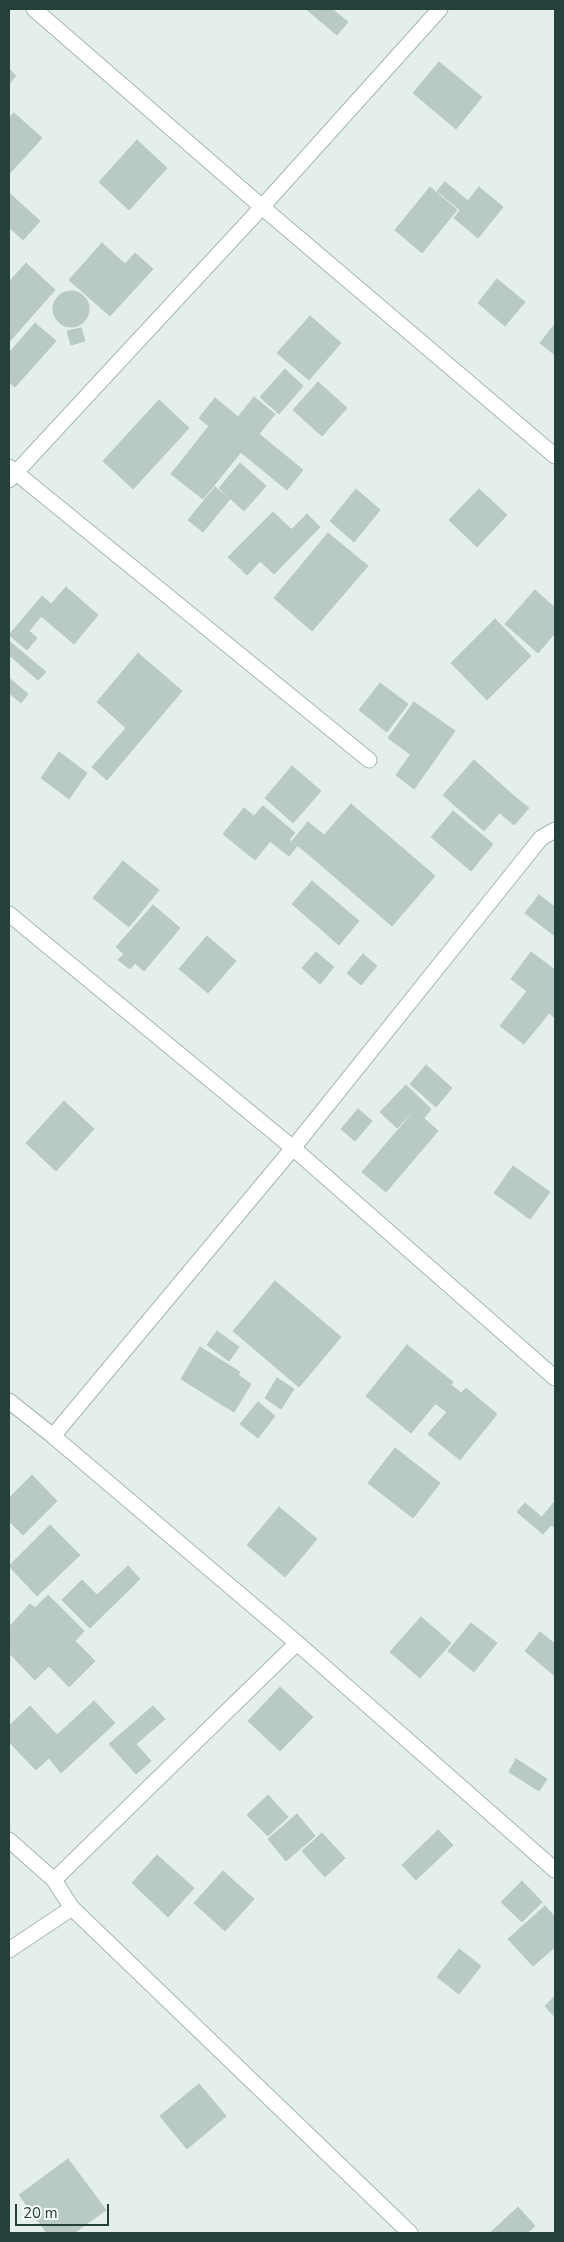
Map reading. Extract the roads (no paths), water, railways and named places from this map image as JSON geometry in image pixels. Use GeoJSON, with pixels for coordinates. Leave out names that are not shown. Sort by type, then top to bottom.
{"type":"FeatureCollection","features":[{"type":"Feature","properties":{"kind":"street"},"geometry":{"type":"LineString","coordinates":[[34,9],[555,456]]}},
{"type":"Feature","properties":{"kind":"street"},"geometry":{"type":"LineString","coordinates":[[369,760],[11,473],[262,206],[440,9]]}},
{"type":"Feature","properties":{"kind":"street"},"geometry":{"type":"LineString","coordinates":[[53,1436],[293,1148],[541,838],[555,830]]}},
{"type":"Feature","properties":{"kind":"street"},"geometry":{"type":"LineString","coordinates":[[9,914],[293,1148],[555,1378]]}},
{"type":"Feature","properties":{"kind":"street"},"geometry":{"type":"LineString","coordinates":[[9,1401],[53,1436],[297,1643],[555,1870]]}},
{"type":"Feature","properties":{"kind":"street"},"geometry":{"type":"LineString","coordinates":[[54,1880],[297,1643]]}},
{"type":"Feature","properties":{"kind":"street"},"geometry":{"type":"LineString","coordinates":[[9,1840],[54,1880],[72,1908],[410,2233]]}},
{"type":"Feature","properties":{"kind":"street"},"geometry":{"type":"LineString","coordinates":[[9,1950],[72,1908]]}}]}
